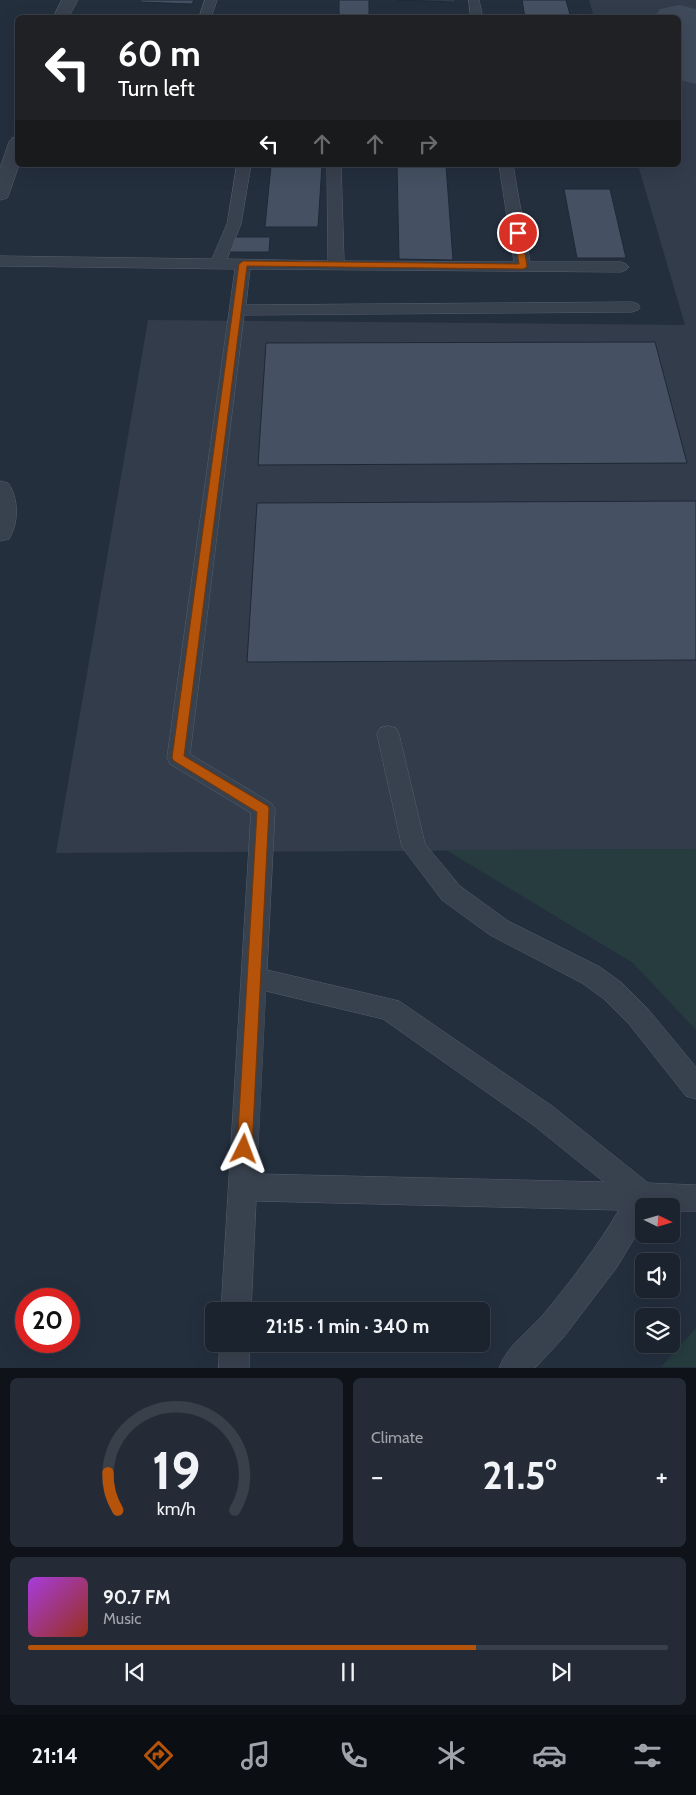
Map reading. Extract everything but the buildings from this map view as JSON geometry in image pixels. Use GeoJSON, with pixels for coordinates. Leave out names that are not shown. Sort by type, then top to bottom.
{"type":"FeatureCollection","features":[{"type":"Feature","properties":{"kind":"street"},"geometry":{"type":"LineString","coordinates":[[62,15],[70,0]]}},
{"type":"Feature","properties":{"kind":"street"},"geometry":{"type":"LineString","coordinates":[[0,194],[15,151]]}},
{"type":"Feature","properties":{"kind":"street"},"geometry":{"type":"LineString","coordinates":[[0,488],[4,498],[5,514],[0,533]]}},
{"type":"Feature","properties":{"kind":"lane"},"geometry":{"type":"LineString","coordinates":[[205,15],[211,0]]}},
{"type":"Feature","properties":{"kind":"lane"},"geometry":{"type":"LineString","coordinates":[[474,1],[476,15]]}},
{"type":"Feature","properties":{"kind":"lane"},"geometry":{"type":"LineString","coordinates":[[218,263],[234,224],[244,167]]}},
{"type":"Feature","properties":{"kind":"lane"},"geometry":{"type":"LineString","coordinates":[[334,167],[336,266]]}},
{"type":"Feature","properties":{"kind":"lane"},"geometry":{"type":"LineString","coordinates":[[506,167],[523,267]]}},
{"type":"Feature","properties":{"kind":"lane"},"geometry":{"type":"LineString","coordinates":[[0,261],[336,266],[621,267]]}},
{"type":"Feature","properties":{"kind":"lane"},"geometry":{"type":"LineString","coordinates":[[236,1302],[263,809],[178,758],[243,264]]}},
{"type":"Feature","properties":{"kind":"lane"},"geometry":{"type":"LineString","coordinates":[[237,310],[632,306]]}},
{"type":"Feature","properties":{"kind":"lane"},"geometry":{"type":"LineString","coordinates":[[388,734],[414,847],[451,893],[499,928],[591,975],[612,991],[638,1016],[696,1087]]}},
{"type":"Feature","properties":{"kind":"lane"},"geometry":{"type":"LineString","coordinates":[[254,978],[390,1009],[542,1114],[643,1197]]}},
{"type":"Feature","properties":{"kind":"lane"},"geometry":{"type":"LineString","coordinates":[[242,1187],[696,1198]]}},
{"type":"Feature","properties":{"kind":"lane"},"geometry":{"type":"LineString","coordinates":[[514,1368],[552,1327],[607,1257],[643,1197]]}},
{"type":"Feature","properties":{"kind":"lane"},"geometry":{"type":"LineString","coordinates":[[234,1368],[235,1352]]}},
{"type":"Feature","properties":{"kind":"shaded area"},"geometry":{"type":"Polygon","coordinates":[[[589,0],[696,0],[696,849],[56,853],[148,320],[685,325],[639,167],[681,167],[681,15],[593,15],[589,0]]]}},
{"type":"Feature","properties":{"kind":"green space"},"geometry":{"type":"Polygon","coordinates":[[[696,849],[696,1030],[633,963],[446,850],[696,849]]]}},
{"type":"Feature","properties":{"kind":"green space"},"geometry":{"type":"Polygon","coordinates":[[[696,1328],[696,1367],[661,1367],[674,1353],[680,1353],[680,1346],[696,1328]]]}},
{"type":"Feature","properties":{"kind":"taxiway"},"geometry":{"type":"LineString","coordinates":[[681,26],[696,67]]}},
{"type":"Feature","properties":{"kind":"route"},"geometry":{"type":"LineString","coordinates":[[244,1149],[263,809],[178,758],[243,264],[523,267],[518,233]]}}]}
